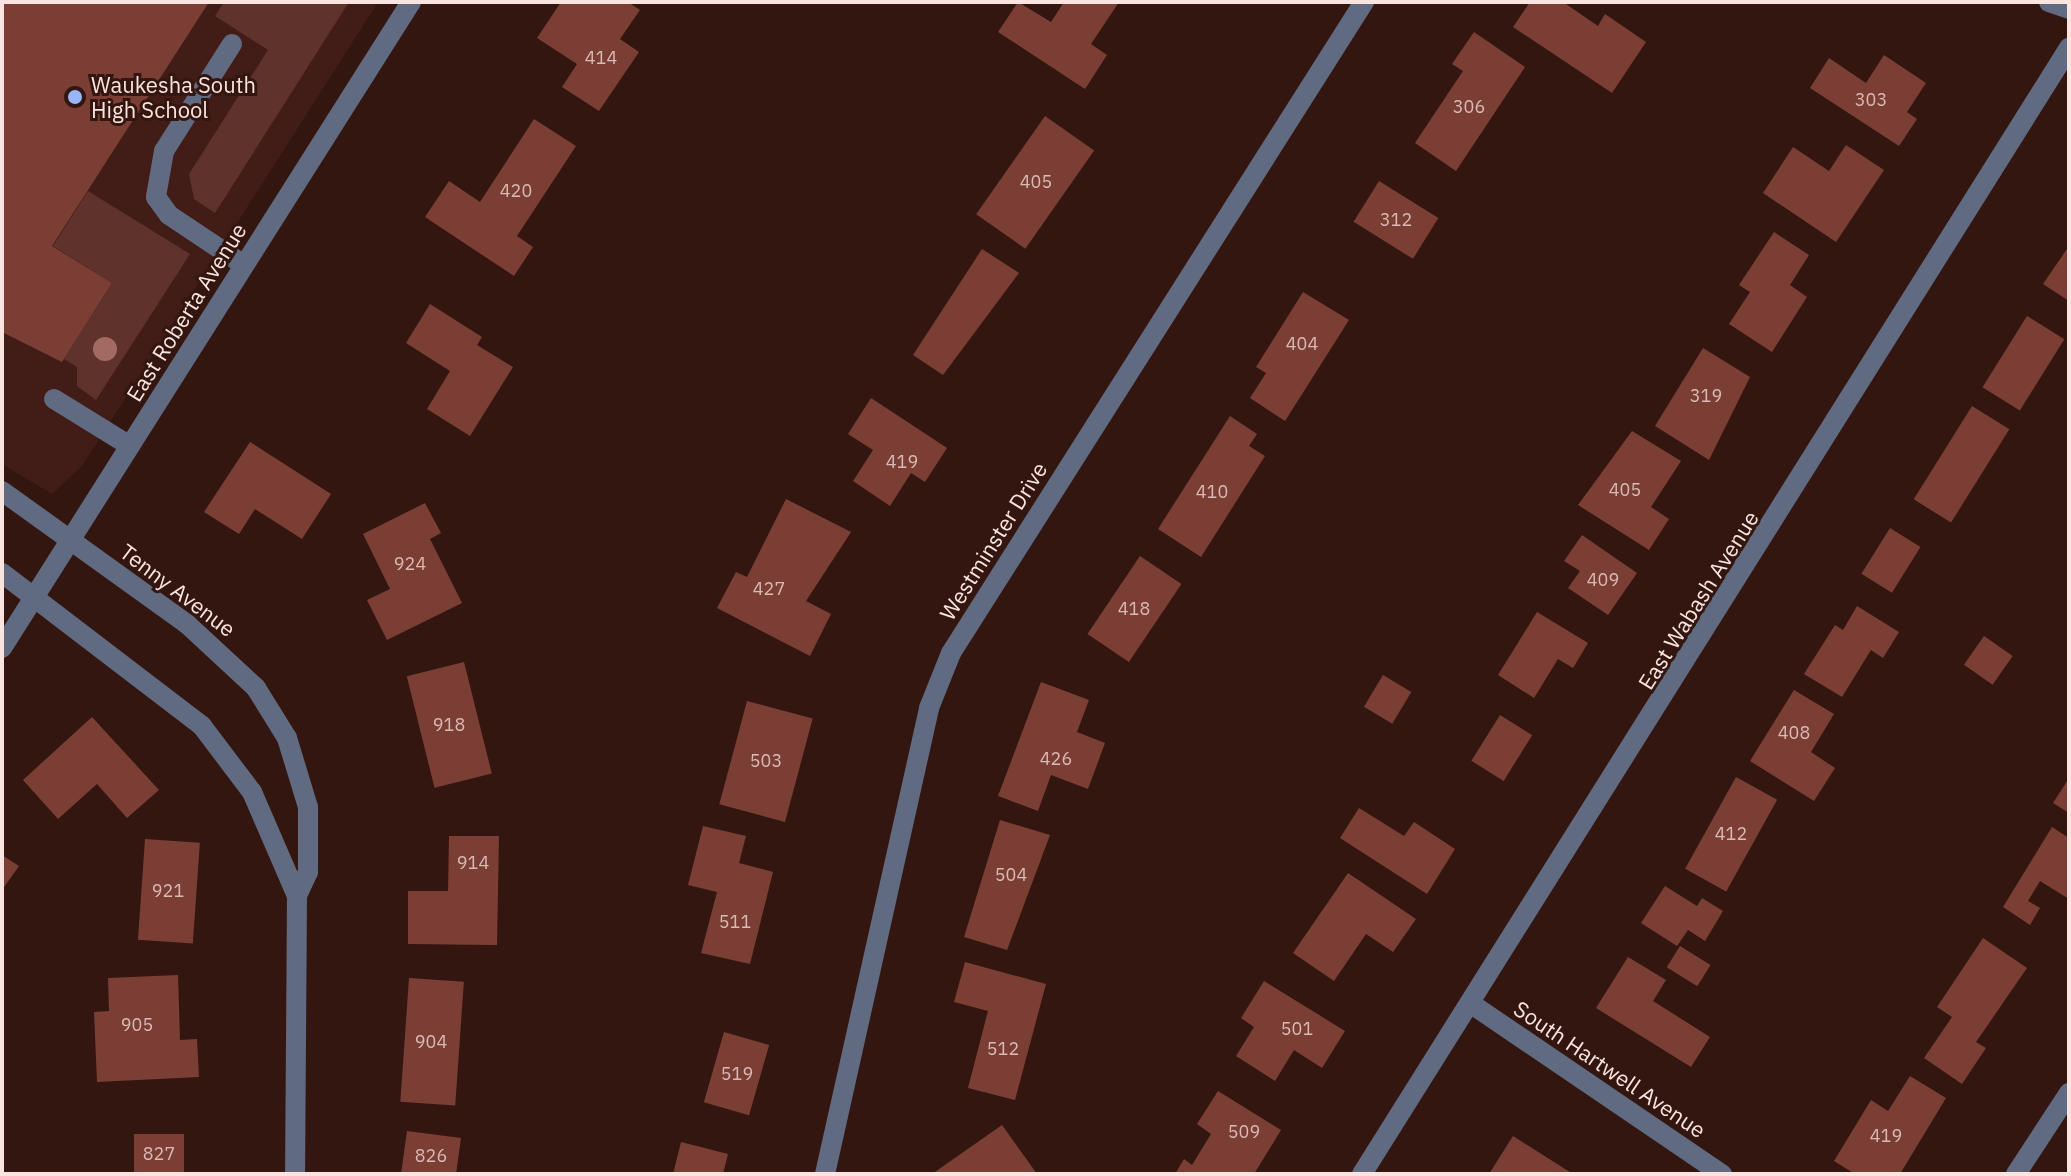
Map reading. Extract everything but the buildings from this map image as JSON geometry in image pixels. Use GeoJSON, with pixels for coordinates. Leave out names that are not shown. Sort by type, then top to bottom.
{"type":"FeatureCollection","features":[{"type":"Feature","properties":{"kind":"street","name":"East Roberta Avenue"},"geometry":{"type":"LineString","coordinates":[[2,648],[411,2]]}},
{"type":"Feature","properties":{"kind":"street","name":"Westminster Drive"},"geometry":{"type":"LineString","coordinates":[[825,1174],[929,708],[951,653],[1364,2]]}},
{"type":"Feature","properties":{"kind":"street"},"geometry":{"type":"LineString","coordinates":[[2049,2],[2069,9]]}},
{"type":"Feature","properties":{"kind":"street"},"geometry":{"type":"LineString","coordinates":[[232,44],[164,151],[156,197],[169,215],[244,265]]}},
{"type":"Feature","properties":{"kind":"street","name":"East Wabash Avenue"},"geometry":{"type":"LineString","coordinates":[[1362,1174],[2069,48]]}},
{"type":"Feature","properties":{"kind":"street"},"geometry":{"type":"LineString","coordinates":[[54,399],[130,446]]}},
{"type":"Feature","properties":{"kind":"street","name":"Tenny Avenue"},"geometry":{"type":"LineString","coordinates":[[2,491],[187,624],[256,688],[287,738],[308,807],[308,872],[297,896]]}},
{"type":"Feature","properties":{"kind":"street","name":"Tenny Avenue"},"geometry":{"type":"LineString","coordinates":[[2,573],[202,726],[252,792],[297,896],[295,1174]]}},
{"type":"Feature","properties":{"kind":"street","name":"South Hartwell Avenue"},"geometry":{"type":"LineString","coordinates":[[1470,1003],[1722,1174]]}},
{"type":"Feature","properties":{"kind":"street"},"geometry":{"type":"LineString","coordinates":[[2016,1174],[2069,1093]]}},
{"type":"Feature","properties":{"kind":"shaded area","name":"Waukesha South High School"},"geometry":{"type":"Polygon","coordinates":[[[2,2],[378,2],[82,466],[52,494],[2,464],[2,2]]]}},
{"type":"Feature","properties":{"kind":"shaded area"},"geometry":{"type":"Polygon","coordinates":[[[224,2],[349,2],[215,213],[194,199],[189,174],[268,50],[215,16],[224,2]]]}},
{"type":"Feature","properties":{"kind":"shaded area"},"geometry":{"type":"Polygon","coordinates":[[[88,191],[190,254],[96,400],[77,386],[77,367],[64,359],[112,283],[53,246],[88,191]]]}},
{"type":"Feature","properties":{"kind":"place","name":"Waukesha South High School"},"geometry":{"type":"Point","coordinates":[75,97]}}]}
